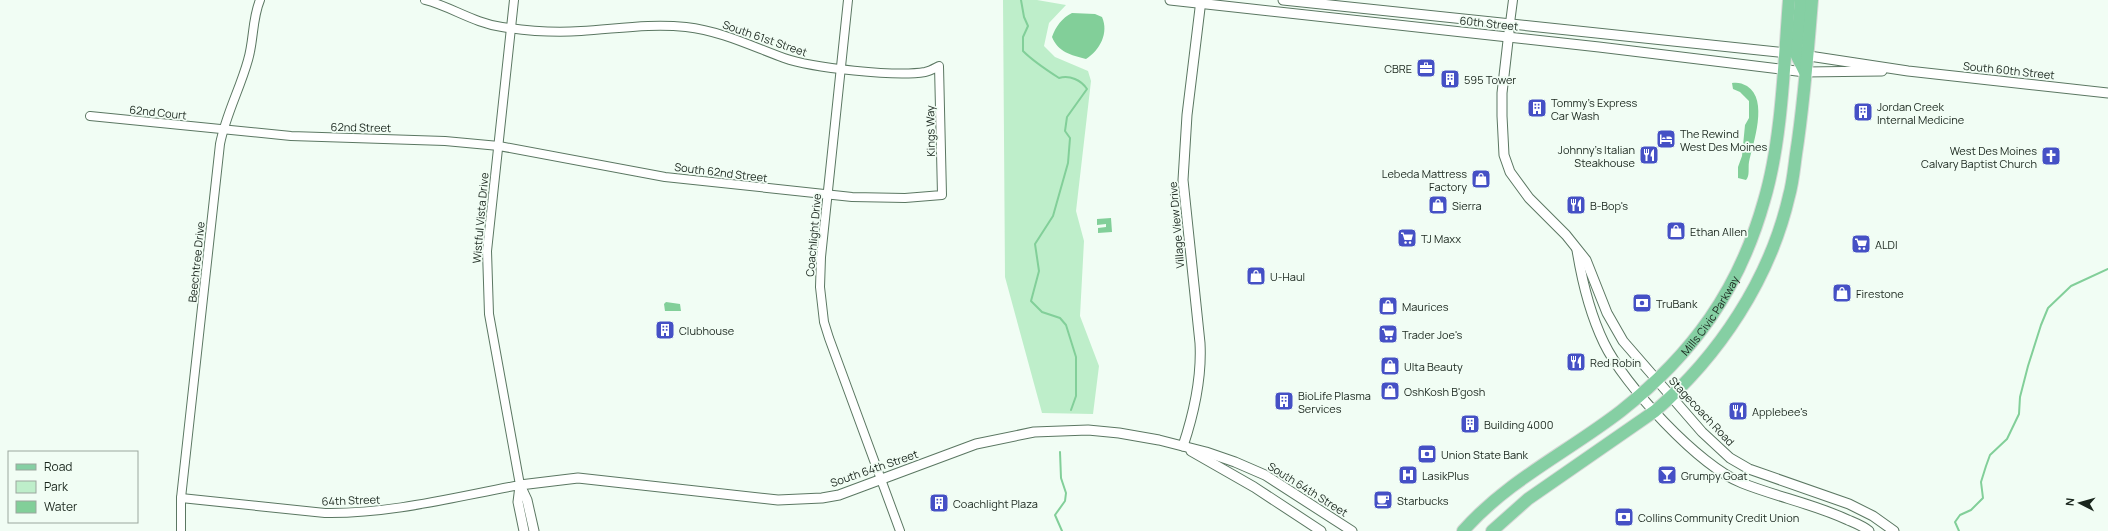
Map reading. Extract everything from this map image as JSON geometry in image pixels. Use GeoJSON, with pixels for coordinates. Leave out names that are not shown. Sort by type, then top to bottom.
{"type":"FeatureCollection","features":[{"type":"Feature","properties":{"kind":"main road","name":"Mills Civic Parkway"},"geometry":{"type":"LineString","coordinates":[[1789,0],[1796,54]]}},
{"type":"Feature","properties":{"kind":"main road"},"geometry":{"type":"LineString","coordinates":[[1801,0],[1796,54],[1805,72]]}},
{"type":"Feature","properties":{"kind":"main road","name":"Mills Civic Parkway"},"geometry":{"type":"LineString","coordinates":[[1463,531],[1476,515],[1515,483],[1620,412],[1657,380],[1706,326],[1744,258],[1764,200],[1776,132],[1783,70],[1796,54],[1812,0]]}},
{"type":"Feature","properties":{"kind":"main road","name":"Mills Civic Parkway"},"geometry":{"type":"LineString","coordinates":[[1492,531],[1528,499],[1655,411],[1672,397],[1708,358],[1724,337],[1756,283],[1769,255],[1790,195],[1800,130],[1805,72]]}},
{"type":"Feature","properties":{"kind":"street","name":"Beechtree Drive"},"geometry":{"type":"LineString","coordinates":[[181,531],[181,498],[223,130],[249,58],[254,19],[260,0]]}},
{"type":"Feature","properties":{"kind":"street","name":"South 61st Street"},"geometry":{"type":"LineString","coordinates":[[425,0],[477,22],[511,28],[558,32],[645,25],[687,27],[729,36],[799,62],[841,68],[911,73],[926,72],[939,66]]}},
{"type":"Feature","properties":{"kind":"street","name":"Wistful Vista Drive"},"geometry":{"type":"LineString","coordinates":[[514,0],[487,251],[489,314],[520,485],[518,502],[524,531]]}},
{"type":"Feature","properties":{"kind":"street","name":"Coachlight Drive"},"geometry":{"type":"LineString","coordinates":[[848,0],[821,257],[820,287],[824,322],[834,356],[900,531]]}},
{"type":"Feature","properties":{"kind":"street","name":"60th Street"},"geometry":{"type":"LineString","coordinates":[[1170,0],[1200,2],[1805,72]]}},
{"type":"Feature","properties":{"kind":"street","name":"60th Street"},"geometry":{"type":"LineString","coordinates":[[1283,0],[1796,54]]}},
{"type":"Feature","properties":{"kind":"street","name":"Stagecoach Road"},"geometry":{"type":"LineString","coordinates":[[1513,0],[1502,93],[1502,139],[1506,161],[1510,172],[1517,183],[1577,248],[1586,260],[1607,313],[1622,341],[1702,432],[1730,458],[1749,469],[1849,504],[1873,516],[1894,531]]}},
{"type":"Feature","properties":{"kind":"street","name":"Village View Drive"},"geometry":{"type":"LineString","coordinates":[[1183,446],[1195,405],[1200,367],[1200,343],[1183,180],[1187,115],[1200,2]]}},
{"type":"Feature","properties":{"kind":"street","name":"South 60th Street"},"geometry":{"type":"LineString","coordinates":[[1796,54],[1908,71],[2108,93]]}},
{"type":"Feature","properties":{"kind":"street","name":"Kings Way"},"geometry":{"type":"LineString","coordinates":[[939,66],[942,195]]}},
{"type":"Feature","properties":{"kind":"street","name":"South 60th Street"},"geometry":{"type":"LineString","coordinates":[[1805,72],[1908,71]]}},
{"type":"Feature","properties":{"kind":"street","name":"62nd Court"},"geometry":{"type":"LineString","coordinates":[[90,116],[223,130]]}},
{"type":"Feature","properties":{"kind":"street","name":"62nd Street"},"geometry":{"type":"LineString","coordinates":[[223,130],[335,138],[422,139],[498,146]]}},
{"type":"Feature","properties":{"kind":"street","name":"South 62nd Street"},"geometry":{"type":"LineString","coordinates":[[498,146],[665,177],[828,195],[878,199],[942,195]]}},
{"type":"Feature","properties":{"kind":"street","name":"Stagecoach Road"},"geometry":{"type":"LineString","coordinates":[[1577,248],[1592,312],[1602,338],[1619,366],[1640,394],[1702,458],[1742,483],[1814,506],[1870,531]]}},
{"type":"Feature","properties":{"kind":"street","name":"South 64th Street"},"geometry":{"type":"LineString","coordinates":[[520,485],[578,478],[778,500],[816,498],[839,495],[976,444],[1034,432],[1088,430],[1119,432],[1183,446],[1221,457],[1265,475],[1352,531]]}},
{"type":"Feature","properties":{"kind":"street","name":"South 64th Street"},"geometry":{"type":"LineString","coordinates":[[1183,446],[1254,487],[1321,531]]}},
{"type":"Feature","properties":{"kind":"street","name":"Wistful Vista Drive"},"geometry":{"type":"LineString","coordinates":[[520,485],[528,500],[534,531]]}},
{"type":"Feature","properties":{"kind":"street","name":"64th Street"},"geometry":{"type":"LineString","coordinates":[[181,498],[325,513],[347,513],[397,508],[520,485]]}},
{"type":"Feature","properties":{"kind":"green space"},"geometry":{"type":"Polygon","coordinates":[[[1003,0],[1037,0],[1066,5],[1049,23],[1044,46],[1055,57],[1088,71],[1091,81],[1076,211],[1084,241],[1080,316],[1099,366],[1093,414],[1042,413],[1005,277],[1003,0]]]}},
{"type":"Feature","properties":{"kind":"water"},"geometry":{"type":"Polygon","coordinates":[[[1072,13],[1095,14],[1102,17],[1104,23],[1104,35],[1102,41],[1095,51],[1086,59],[1070,54],[1061,49],[1052,37],[1055,29],[1065,17],[1072,13]]]}},
{"type":"Feature","properties":{"kind":"water"},"geometry":{"type":"Polygon","coordinates":[[[1732,83],[1740,83],[1747,86],[1754,93],[1757,101],[1758,122],[1746,180],[1738,178],[1738,167],[1742,156],[1745,125],[1749,118],[1749,101],[1740,92],[1733,89],[1732,83]]]}},
{"type":"Feature","properties":{"kind":"water"},"geometry":{"type":"Polygon","coordinates":[[[1111,218],[1112,232],[1098,233],[1098,228],[1106,227],[1106,224],[1097,225],[1097,219],[1111,218]]]}},
{"type":"Feature","properties":{"kind":"water"},"geometry":{"type":"Polygon","coordinates":[[[666,302],[680,304],[681,311],[665,311],[664,304],[666,302]]]}},
{"type":"Feature","properties":{"kind":"waterway"},"geometry":{"type":"LineString","coordinates":[[1021,0],[1024,17],[1028,26],[1023,37],[1023,51],[1059,78],[1067,77],[1075,79],[1082,83],[1087,89],[1067,117],[1065,131],[1070,138],[1068,163],[1053,216],[1035,244],[1039,271],[1031,301],[1042,312],[1060,318],[1066,325],[1076,357],[1076,396],[1071,410]]}},
{"type":"Feature","properties":{"kind":"waterway"},"geometry":{"type":"LineString","coordinates":[[1959,531],[1955,522],[1960,515],[1971,510],[1983,498],[1981,482],[1990,455],[2007,439],[2019,414],[2020,397],[2028,366],[2048,308],[2071,286],[2108,269]]}},
{"type":"Feature","properties":{"kind":"waterway"},"geometry":{"type":"LineString","coordinates":[[1060,452],[1061,478],[1066,493],[1065,501],[1055,515],[1062,531]]}},
{"type":"Feature","properties":{"kind":"place","name":"CBRE"},"geometry":{"type":"Point","coordinates":[1426,68]}},
{"type":"Feature","properties":{"kind":"place","name":"595 Tower"},"geometry":{"type":"Point","coordinates":[1450,79]}},
{"type":"Feature","properties":{"kind":"place","name":"Tommy's Express Car Wash"},"geometry":{"type":"Point","coordinates":[1537,108]}},
{"type":"Feature","properties":{"kind":"place","name":"Jordan Creek Internal Medicine"},"geometry":{"type":"Point","coordinates":[1863,112]}},
{"type":"Feature","properties":{"kind":"place","name":"The Rewind West Des Moines"},"geometry":{"type":"Point","coordinates":[1666,139]}},
{"type":"Feature","properties":{"kind":"place","name":"Johnny's Italian Steakhouse"},"geometry":{"type":"Point","coordinates":[1649,155]}},
{"type":"Feature","properties":{"kind":"place","name":"West Des Moines Calvary Baptist Church"},"geometry":{"type":"Point","coordinates":[2051,156]}},
{"type":"Feature","properties":{"kind":"place","name":"Lebeda Mattress Factory"},"geometry":{"type":"Point","coordinates":[1481,179]}},
{"type":"Feature","properties":{"kind":"place","name":"Sierra"},"geometry":{"type":"Point","coordinates":[1438,205]}},
{"type":"Feature","properties":{"kind":"place","name":"B-Bop's"},"geometry":{"type":"Point","coordinates":[1576,205]}},
{"type":"Feature","properties":{"kind":"place","name":"Ethan Allen"},"geometry":{"type":"Point","coordinates":[1676,231]}},
{"type":"Feature","properties":{"kind":"place","name":"TJ Maxx"},"geometry":{"type":"Point","coordinates":[1407,238]}},
{"type":"Feature","properties":{"kind":"place","name":"ALDI"},"geometry":{"type":"Point","coordinates":[1861,244]}},
{"type":"Feature","properties":{"kind":"place","name":"U-Haul"},"geometry":{"type":"Point","coordinates":[1256,276]}},
{"type":"Feature","properties":{"kind":"place","name":"Firestone"},"geometry":{"type":"Point","coordinates":[1842,293]}},
{"type":"Feature","properties":{"kind":"place","name":"TruBank"},"geometry":{"type":"Point","coordinates":[1642,303]}},
{"type":"Feature","properties":{"kind":"place","name":"Maurices"},"geometry":{"type":"Point","coordinates":[1388,306]}},
{"type":"Feature","properties":{"kind":"place","name":"Clubhouse"},"geometry":{"type":"Point","coordinates":[665,330]}},
{"type":"Feature","properties":{"kind":"place","name":"Trader Joe's"},"geometry":{"type":"Point","coordinates":[1388,334]}},
{"type":"Feature","properties":{"kind":"place","name":"Red Robin"},"geometry":{"type":"Point","coordinates":[1576,362]}},
{"type":"Feature","properties":{"kind":"place","name":"Ulta Beauty"},"geometry":{"type":"Point","coordinates":[1390,366]}},
{"type":"Feature","properties":{"kind":"place","name":"OshKosh B'gosh"},"geometry":{"type":"Point","coordinates":[1390,391]}},
{"type":"Feature","properties":{"kind":"place","name":"BioLife Plasma Services"},"geometry":{"type":"Point","coordinates":[1284,401]}},
{"type":"Feature","properties":{"kind":"place","name":"Applebee's"},"geometry":{"type":"Point","coordinates":[1738,411]}},
{"type":"Feature","properties":{"kind":"place","name":"Building 4000"},"geometry":{"type":"Point","coordinates":[1470,424]}},
{"type":"Feature","properties":{"kind":"place","name":"Union State Bank"},"geometry":{"type":"Point","coordinates":[1427,454]}},
{"type":"Feature","properties":{"kind":"place","name":"LasikPlus"},"geometry":{"type":"Point","coordinates":[1408,475]}},
{"type":"Feature","properties":{"kind":"place","name":"Grumpy Goat"},"geometry":{"type":"Point","coordinates":[1667,475]}},
{"type":"Feature","properties":{"kind":"place","name":"Starbucks"},"geometry":{"type":"Point","coordinates":[1383,500]}},
{"type":"Feature","properties":{"kind":"place","name":"Coachlight Plaza"},"geometry":{"type":"Point","coordinates":[939,503]}},
{"type":"Feature","properties":{"kind":"place","name":"Collins Community Credit Union"},"geometry":{"type":"Point","coordinates":[1624,517]}}]}
